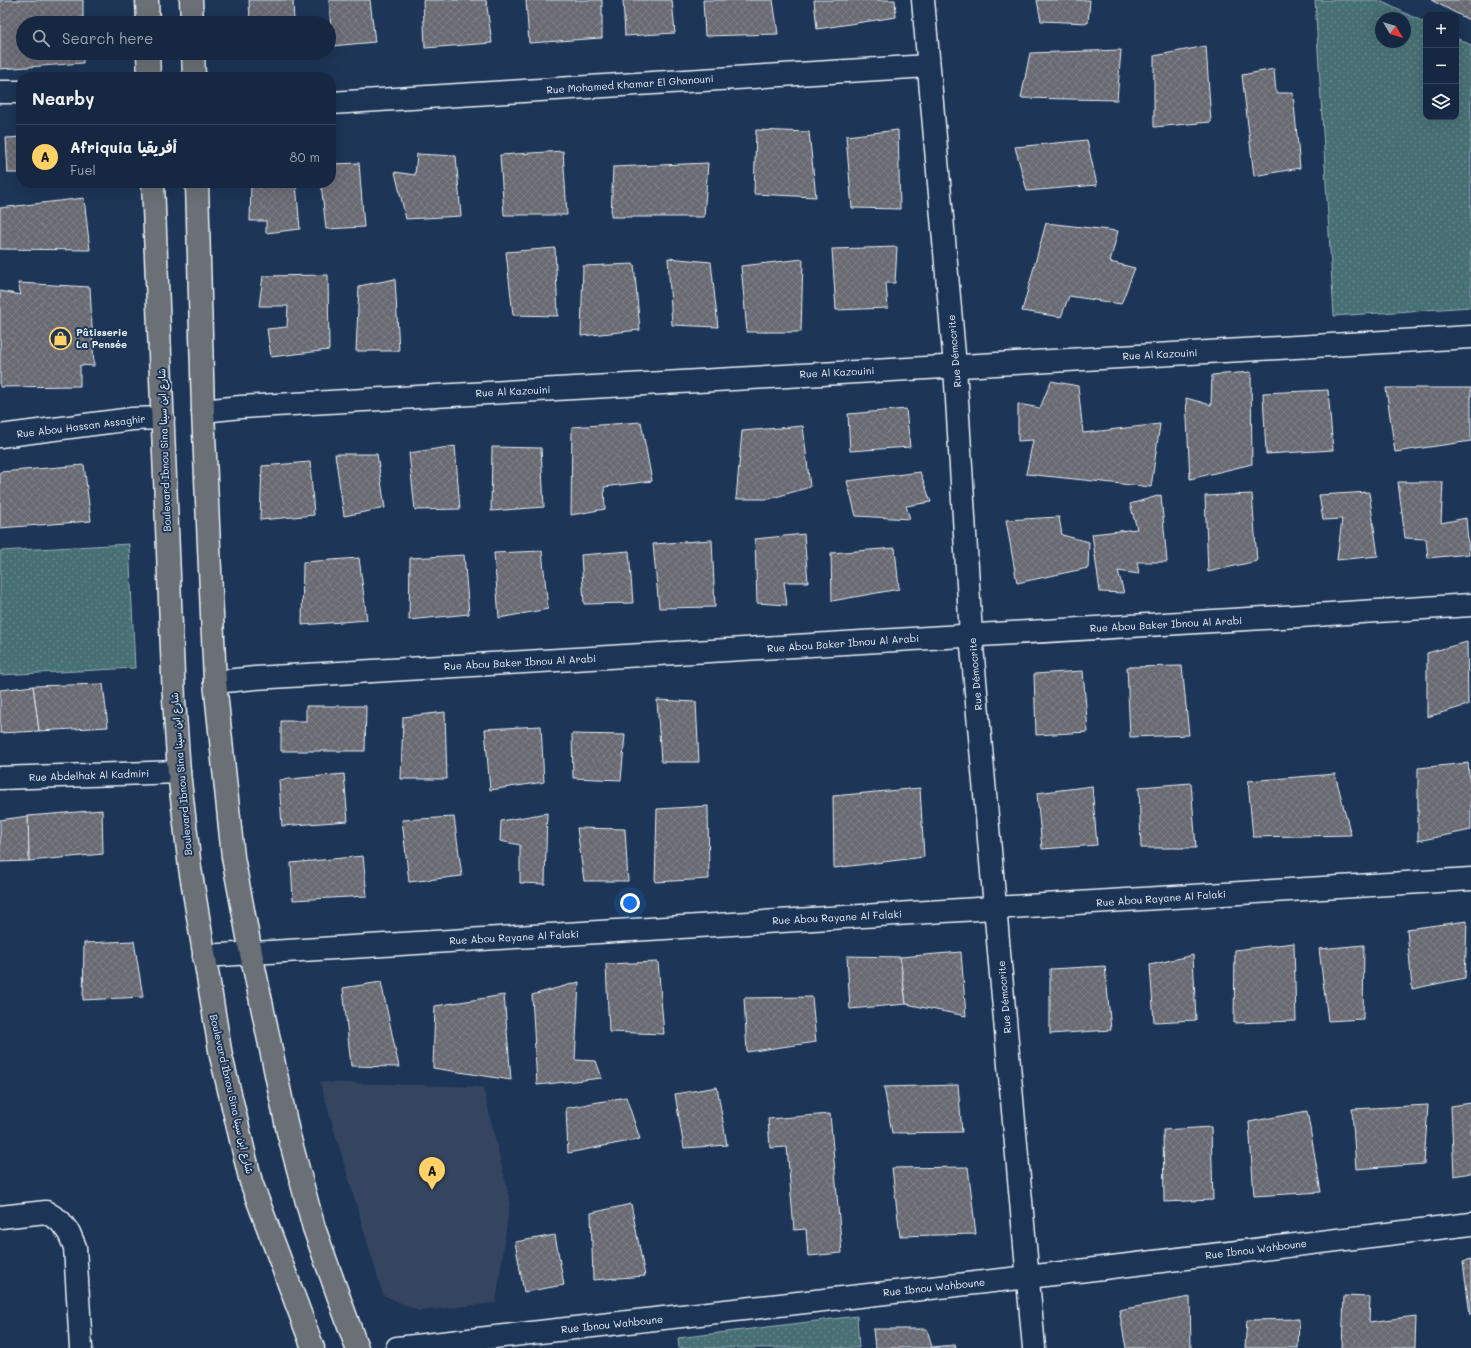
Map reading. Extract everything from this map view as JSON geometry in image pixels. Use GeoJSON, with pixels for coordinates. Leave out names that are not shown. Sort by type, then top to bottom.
{"type":"FeatureCollection","features":[{"type":"Feature","properties":{"kind":"main road"},"geometry":{"type":"LineString","coordinates":[[147,0],[148,16]]}},
{"type":"Feature","properties":{"kind":"main road"},"geometry":{"type":"LineString","coordinates":[[191,0],[192,16]]}},
{"type":"Feature","properties":{"kind":"main road"},"geometry":{"type":"LineString","coordinates":[[148,60],[149,72]]}},
{"type":"Feature","properties":{"kind":"main road"},"geometry":{"type":"LineString","coordinates":[[193,60],[194,72]]}},
{"type":"Feature","properties":{"kind":"main road","name":"Boulevard Ibnou Sina شارع ابن سينا"},"geometry":{"type":"LineString","coordinates":[[153,188],[174,699],[179,772],[190,868],[221,1056],[251,1182],[313,1348]]}},
{"type":"Feature","properties":{"kind":"main road"},"geometry":{"type":"LineString","coordinates":[[197,188],[203,410],[215,682],[233,857],[250,953],[288,1132],[312,1221],[357,1348]]}},
{"type":"Feature","properties":{"kind":"street","name":"Rue Démocrite"},"geometry":{"type":"LineString","coordinates":[[923,0],[955,366],[971,635],[1034,1348]]}},
{"type":"Feature","properties":{"kind":"street","name":"Rue Mohamed Khamar El Ghanouni"},"geometry":{"type":"LineString","coordinates":[[336,103],[928,66]]}},
{"type":"Feature","properties":{"kind":"street"},"geometry":{"type":"LineString","coordinates":[[0,92],[16,92]]}},
{"type":"Feature","properties":{"kind":"street","name":"Rue Al Kazouini"},"geometry":{"type":"LineString","coordinates":[[203,410],[1471,336]]}},
{"type":"Feature","properties":{"kind":"street","name":"Rue Abou Hassan Assaghir"},"geometry":{"type":"LineString","coordinates":[[0,436],[132,418],[163,418]]}},
{"type":"Feature","properties":{"kind":"street","name":"Rue Abou Baker Ibnou Al Arabi"},"geometry":{"type":"LineString","coordinates":[[215,682],[1471,605]]}},
{"type":"Feature","properties":{"kind":"street","name":"Rue Abdelhak Al Kadmiri"},"geometry":{"type":"LineString","coordinates":[[0,778],[179,772]]}},
{"type":"Feature","properties":{"kind":"street","name":"Rue Abou Rayane Al Falaki"},"geometry":{"type":"LineString","coordinates":[[204,956],[1471,879]]}},
{"type":"Feature","properties":{"kind":"street"},"geometry":{"type":"LineString","coordinates":[[0,1217],[46,1212],[60,1221],[69,1233],[75,1247],[81,1348]]}},
{"type":"Feature","properties":{"kind":"street","name":"Rue Ibnou Wahboune"},"geometry":{"type":"LineString","coordinates":[[397,1348],[1028,1277],[1471,1224]]}},
{"type":"Feature","properties":{"kind":"shaded area"},"geometry":{"type":"Polygon","coordinates":[[[320,1082],[483,1087],[510,1201],[496,1303],[418,1311],[383,1295],[320,1082]]]}},
{"type":"Feature","properties":{"kind":"green space"},"geometry":{"type":"Polygon","coordinates":[[[1315,0],[1378,0],[1403,12],[1375,12],[1375,48],[1411,48],[1411,16],[1423,22],[1423,120],[1459,120],[1459,39],[1471,45],[1471,307],[1334,316],[1315,0]]]}},
{"type":"Feature","properties":{"kind":"green space"},"geometry":{"type":"Polygon","coordinates":[[[129,544],[135,668],[0,675],[0,551],[129,544]]]}},
{"type":"Feature","properties":{"kind":"green space"},"geometry":{"type":"Polygon","coordinates":[[[857,1316],[859,1348],[679,1348],[678,1338],[857,1316]]]}},
{"type":"Feature","properties":{"kind":"building"},"geometry":{"type":"Polygon","coordinates":[[[0,0],[83,0],[83,16],[16,16],[16,60],[83,60],[83,63],[0,69],[0,0]]]}},
{"type":"Feature","properties":{"kind":"building"},"geometry":{"type":"Polygon","coordinates":[[[249,0],[293,0],[294,16],[250,16],[249,0]]]}},
{"type":"Feature","properties":{"kind":"building"},"geometry":{"type":"Polygon","coordinates":[[[329,0],[370,0],[375,42],[336,46],[336,16],[330,16],[329,0]]]}},
{"type":"Feature","properties":{"kind":"building"},"geometry":{"type":"Polygon","coordinates":[[[423,0],[486,0],[492,43],[425,48],[423,0]]]}},
{"type":"Feature","properties":{"kind":"building"},"geometry":{"type":"Polygon","coordinates":[[[526,0],[602,0],[602,38],[529,43],[526,0]]]}},
{"type":"Feature","properties":{"kind":"building"},"geometry":{"type":"Polygon","coordinates":[[[623,0],[672,0],[675,33],[625,36],[623,0]]]}},
{"type":"Feature","properties":{"kind":"building"},"geometry":{"type":"Polygon","coordinates":[[[703,0],[773,0],[778,34],[705,36],[703,0]]]}},
{"type":"Feature","properties":{"kind":"building"},"geometry":{"type":"Polygon","coordinates":[[[814,0],[895,0],[896,17],[817,29],[814,0]]]}},
{"type":"Feature","properties":{"kind":"building"},"geometry":{"type":"Polygon","coordinates":[[[1037,0],[1090,0],[1088,23],[1041,21],[1037,0]]]}},
{"type":"Feature","properties":{"kind":"building"},"geometry":{"type":"Polygon","coordinates":[[[1431,0],[1471,0],[1471,21],[1459,15],[1459,12],[1454,12],[1431,0]]]}},
{"type":"Feature","properties":{"kind":"building"},"geometry":{"type":"Polygon","coordinates":[[[1206,46],[1211,122],[1154,127],[1154,56],[1206,46]]]}},
{"type":"Feature","properties":{"kind":"building"},"geometry":{"type":"Polygon","coordinates":[[[1121,50],[1117,100],[1021,98],[1030,53],[1121,50]]]}},
{"type":"Feature","properties":{"kind":"building"},"geometry":{"type":"Polygon","coordinates":[[[1274,69],[1276,93],[1293,93],[1300,168],[1254,176],[1242,75],[1274,69]]]}},
{"type":"Feature","properties":{"kind":"building"},"geometry":{"type":"Polygon","coordinates":[[[756,130],[809,132],[816,197],[754,194],[756,130]]]}},
{"type":"Feature","properties":{"kind":"building"},"geometry":{"type":"Polygon","coordinates":[[[898,130],[900,209],[852,208],[846,136],[898,130]]]}},
{"type":"Feature","properties":{"kind":"building"},"geometry":{"type":"Polygon","coordinates":[[[16,137],[16,173],[8,173],[6,138],[16,137]]]}},
{"type":"Feature","properties":{"kind":"building"},"geometry":{"type":"Polygon","coordinates":[[[1087,140],[1097,185],[1027,191],[1015,147],[1087,140]]]}},
{"type":"Feature","properties":{"kind":"building"},"geometry":{"type":"Polygon","coordinates":[[[563,151],[567,215],[504,215],[500,155],[563,151]]]}},
{"type":"Feature","properties":{"kind":"building"},"geometry":{"type":"Polygon","coordinates":[[[417,154],[456,156],[461,216],[406,219],[395,172],[415,175],[417,154]]]}},
{"type":"Feature","properties":{"kind":"building"},"geometry":{"type":"Polygon","coordinates":[[[359,163],[364,227],[326,229],[322,188],[336,188],[336,164],[359,163]]]}},
{"type":"Feature","properties":{"kind":"building"},"geometry":{"type":"Polygon","coordinates":[[[708,163],[704,217],[611,217],[613,167],[708,163]]]}},
{"type":"Feature","properties":{"kind":"building"},"geometry":{"type":"Polygon","coordinates":[[[251,188],[296,188],[300,229],[266,233],[266,221],[250,221],[251,188]]]}},
{"type":"Feature","properties":{"kind":"building"},"geometry":{"type":"Polygon","coordinates":[[[84,198],[90,250],[0,249],[0,208],[84,198]]]}},
{"type":"Feature","properties":{"kind":"building"},"geometry":{"type":"Polygon","coordinates":[[[1046,223],[1118,231],[1110,262],[1135,268],[1121,304],[1069,296],[1061,317],[1022,311],[1046,223]]]}},
{"type":"Feature","properties":{"kind":"building"},"geometry":{"type":"Polygon","coordinates":[[[897,247],[895,283],[886,283],[888,308],[836,310],[832,249],[897,247]]]}},
{"type":"Feature","properties":{"kind":"building"},"geometry":{"type":"Polygon","coordinates":[[[555,248],[558,316],[513,315],[506,252],[555,248]]]}},
{"type":"Feature","properties":{"kind":"building"},"geometry":{"type":"Polygon","coordinates":[[[668,258],[711,262],[718,327],[672,325],[668,258]]]}},
{"type":"Feature","properties":{"kind":"building"},"geometry":{"type":"Polygon","coordinates":[[[803,259],[801,332],[747,332],[741,266],[803,259]]]}},
{"type":"Feature","properties":{"kind":"building"},"geometry":{"type":"Polygon","coordinates":[[[634,264],[640,330],[581,336],[583,266],[634,264]]]}},
{"type":"Feature","properties":{"kind":"building"},"geometry":{"type":"Polygon","coordinates":[[[328,275],[329,350],[271,357],[267,329],[287,327],[288,306],[259,306],[263,276],[328,275]]]}},
{"type":"Feature","properties":{"kind":"building"},"geometry":{"type":"Polygon","coordinates":[[[395,279],[399,351],[356,351],[359,286],[395,279]]]}},
{"type":"Feature","properties":{"kind":"building"},"geometry":{"type":"Polygon","coordinates":[[[18,283],[90,287],[94,366],[80,365],[80,386],[0,387],[0,291],[21,295],[18,283]]]}},
{"type":"Feature","properties":{"kind":"building"},"geometry":{"type":"Polygon","coordinates":[[[1251,372],[1252,464],[1190,479],[1186,398],[1211,405],[1212,375],[1251,372]]]}},
{"type":"Feature","properties":{"kind":"building"},"geometry":{"type":"Polygon","coordinates":[[[1051,381],[1078,386],[1083,433],[1160,424],[1151,487],[1026,474],[1033,440],[1018,441],[1018,404],[1040,408],[1051,381]]]}},
{"type":"Feature","properties":{"kind":"building"},"geometry":{"type":"Polygon","coordinates":[[[1386,388],[1471,388],[1471,441],[1395,452],[1386,388]]]}},
{"type":"Feature","properties":{"kind":"building"},"geometry":{"type":"Polygon","coordinates":[[[1328,390],[1333,450],[1266,454],[1263,393],[1328,390]]]}},
{"type":"Feature","properties":{"kind":"building"},"geometry":{"type":"Polygon","coordinates":[[[906,409],[910,447],[850,451],[848,414],[906,409]]]}},
{"type":"Feature","properties":{"kind":"building"},"geometry":{"type":"Polygon","coordinates":[[[641,422],[652,481],[604,487],[605,509],[571,515],[572,427],[641,422]]]}},
{"type":"Feature","properties":{"kind":"building"},"geometry":{"type":"Polygon","coordinates":[[[803,426],[810,487],[769,499],[736,499],[742,431],[803,426]]]}},
{"type":"Feature","properties":{"kind":"building"},"geometry":{"type":"Polygon","coordinates":[[[455,446],[460,509],[415,510],[409,453],[455,446]]]}},
{"type":"Feature","properties":{"kind":"building"},"geometry":{"type":"Polygon","coordinates":[[[492,447],[541,448],[544,507],[491,511],[492,447]]]}},
{"type":"Feature","properties":{"kind":"building"},"geometry":{"type":"Polygon","coordinates":[[[335,454],[377,454],[385,508],[344,516],[335,454]]]}},
{"type":"Feature","properties":{"kind":"building"},"geometry":{"type":"Polygon","coordinates":[[[310,462],[314,515],[260,520],[262,466],[310,462]]]}},
{"type":"Feature","properties":{"kind":"building"},"geometry":{"type":"Polygon","coordinates":[[[84,465],[91,521],[0,528],[0,472],[84,465]]]}},
{"type":"Feature","properties":{"kind":"building"},"geometry":{"type":"Polygon","coordinates":[[[920,472],[931,502],[906,506],[910,519],[856,516],[847,481],[920,472]]]}},
{"type":"Feature","properties":{"kind":"building"},"geometry":{"type":"Polygon","coordinates":[[[1398,482],[1443,482],[1441,523],[1466,518],[1469,554],[1428,558],[1426,539],[1405,538],[1398,482]]]}},
{"type":"Feature","properties":{"kind":"building"},"geometry":{"type":"Polygon","coordinates":[[[1369,492],[1378,556],[1337,560],[1342,519],[1323,520],[1319,495],[1369,492]]]}},
{"type":"Feature","properties":{"kind":"building"},"geometry":{"type":"Polygon","coordinates":[[[1252,494],[1257,561],[1208,572],[1205,496],[1252,494]]]}},
{"type":"Feature","properties":{"kind":"building"},"geometry":{"type":"Polygon","coordinates":[[[1161,495],[1167,562],[1137,562],[1139,574],[1118,571],[1124,593],[1100,592],[1092,534],[1137,529],[1130,504],[1161,495]]]}},
{"type":"Feature","properties":{"kind":"building"},"geometry":{"type":"Polygon","coordinates":[[[1059,517],[1062,535],[1089,542],[1088,568],[1017,583],[1006,520],[1059,517]]]}},
{"type":"Feature","properties":{"kind":"building"},"geometry":{"type":"Polygon","coordinates":[[[804,534],[808,582],[784,582],[787,605],[757,603],[755,539],[804,534]]]}},
{"type":"Feature","properties":{"kind":"building"},"geometry":{"type":"Polygon","coordinates":[[[712,540],[715,607],[659,608],[653,544],[712,540]]]}},
{"type":"Feature","properties":{"kind":"building"},"geometry":{"type":"Polygon","coordinates":[[[895,548],[899,589],[832,601],[831,553],[895,548]]]}},
{"type":"Feature","properties":{"kind":"building"},"geometry":{"type":"Polygon","coordinates":[[[542,551],[548,609],[499,618],[494,553],[542,551]]]}},
{"type":"Feature","properties":{"kind":"building"},"geometry":{"type":"Polygon","coordinates":[[[629,551],[633,603],[584,604],[581,555],[629,551]]]}},
{"type":"Feature","properties":{"kind":"building"},"geometry":{"type":"Polygon","coordinates":[[[464,555],[469,614],[409,620],[410,558],[464,555]]]}},
{"type":"Feature","properties":{"kind":"building"},"geometry":{"type":"Polygon","coordinates":[[[359,558],[367,620],[302,625],[303,562],[359,558]]]}},
{"type":"Feature","properties":{"kind":"building"},"geometry":{"type":"Polygon","coordinates":[[[1467,642],[1468,705],[1427,717],[1427,653],[1467,642]]]}},
{"type":"Feature","properties":{"kind":"building"},"geometry":{"type":"Polygon","coordinates":[[[1182,666],[1189,735],[1130,737],[1127,667],[1182,666]]]}},
{"type":"Feature","properties":{"kind":"building"},"geometry":{"type":"Polygon","coordinates":[[[1083,671],[1088,732],[1036,735],[1034,674],[1083,671]]]}},
{"type":"Feature","properties":{"kind":"building"},"geometry":{"type":"Polygon","coordinates":[[[103,684],[108,727],[39,731],[33,686],[103,684]]]}},
{"type":"Feature","properties":{"kind":"building"},"geometry":{"type":"Polygon","coordinates":[[[33,686],[39,731],[0,733],[0,690],[33,686]]]}},
{"type":"Feature","properties":{"kind":"building"},"geometry":{"type":"Polygon","coordinates":[[[657,700],[696,702],[699,762],[661,762],[657,700]]]}},
{"type":"Feature","properties":{"kind":"building"},"geometry":{"type":"Polygon","coordinates":[[[306,706],[366,706],[365,751],[281,751],[281,721],[306,721],[306,706]]]}},
{"type":"Feature","properties":{"kind":"building"},"geometry":{"type":"Polygon","coordinates":[[[445,712],[447,779],[401,779],[403,717],[445,712]]]}},
{"type":"Feature","properties":{"kind":"building"},"geometry":{"type":"Polygon","coordinates":[[[541,726],[544,782],[490,790],[485,729],[541,726]]]}},
{"type":"Feature","properties":{"kind":"building"},"geometry":{"type":"Polygon","coordinates":[[[572,734],[625,735],[621,780],[573,778],[572,734]]]}},
{"type":"Feature","properties":{"kind":"building"},"geometry":{"type":"Polygon","coordinates":[[[1468,763],[1471,793],[1471,830],[1418,841],[1418,768],[1468,763]]]}},
{"type":"Feature","properties":{"kind":"building"},"geometry":{"type":"Polygon","coordinates":[[[344,774],[348,821],[282,826],[279,780],[344,774]]]}},
{"type":"Feature","properties":{"kind":"building"},"geometry":{"type":"Polygon","coordinates":[[[1335,774],[1351,835],[1253,837],[1248,781],[1335,774]]]}},
{"type":"Feature","properties":{"kind":"building"},"geometry":{"type":"Polygon","coordinates":[[[1191,783],[1196,848],[1141,848],[1139,787],[1191,783]]]}},
{"type":"Feature","properties":{"kind":"building"},"geometry":{"type":"Polygon","coordinates":[[[1092,786],[1097,845],[1042,849],[1037,793],[1092,786]]]}},
{"type":"Feature","properties":{"kind":"building"},"geometry":{"type":"Polygon","coordinates":[[[920,788],[924,857],[834,868],[833,796],[920,788]]]}},
{"type":"Feature","properties":{"kind":"building"},"geometry":{"type":"Polygon","coordinates":[[[708,806],[709,879],[655,882],[657,809],[708,806]]]}},
{"type":"Feature","properties":{"kind":"building"},"geometry":{"type":"Polygon","coordinates":[[[102,810],[103,854],[29,861],[28,816],[102,810]]]}},
{"type":"Feature","properties":{"kind":"building"},"geometry":{"type":"Polygon","coordinates":[[[547,813],[545,884],[520,883],[520,845],[500,841],[501,821],[547,813]]]}},
{"type":"Feature","properties":{"kind":"building"},"geometry":{"type":"Polygon","coordinates":[[[28,816],[29,861],[0,862],[0,820],[28,816]]]}},
{"type":"Feature","properties":{"kind":"building"},"geometry":{"type":"Polygon","coordinates":[[[454,817],[462,876],[409,882],[402,820],[454,817]]]}},
{"type":"Feature","properties":{"kind":"building"},"geometry":{"type":"Polygon","coordinates":[[[577,828],[625,829],[628,881],[584,881],[577,828]]]}},
{"type":"Feature","properties":{"kind":"building"},"geometry":{"type":"Polygon","coordinates":[[[363,856],[367,896],[293,900],[291,863],[363,856]]]}},
{"type":"Feature","properties":{"kind":"building"},"geometry":{"type":"Polygon","coordinates":[[[1467,921],[1465,978],[1412,989],[1407,929],[1467,921]]]}},
{"type":"Feature","properties":{"kind":"building"},"geometry":{"type":"Polygon","coordinates":[[[134,941],[143,997],[83,1000],[84,943],[134,941]]]}},
{"type":"Feature","properties":{"kind":"building"},"geometry":{"type":"Polygon","coordinates":[[[1294,943],[1296,1021],[1234,1023],[1235,950],[1294,943]]]}},
{"type":"Feature","properties":{"kind":"building"},"geometry":{"type":"Polygon","coordinates":[[[1364,945],[1363,1019],[1328,1021],[1319,949],[1364,945]]]}},
{"type":"Feature","properties":{"kind":"building"},"geometry":{"type":"Polygon","coordinates":[[[961,952],[966,1016],[906,1004],[900,957],[961,952]]]}},
{"type":"Feature","properties":{"kind":"building"},"geometry":{"type":"Polygon","coordinates":[[[1193,955],[1196,1020],[1154,1022],[1150,965],[1193,955]]]}},
{"type":"Feature","properties":{"kind":"building"},"geometry":{"type":"Polygon","coordinates":[[[847,956],[900,957],[906,1004],[850,1009],[847,956]]]}},
{"type":"Feature","properties":{"kind":"building"},"geometry":{"type":"Polygon","coordinates":[[[658,962],[664,1034],[609,1032],[606,964],[658,962]]]}},
{"type":"Feature","properties":{"kind":"building"},"geometry":{"type":"Polygon","coordinates":[[[1105,966],[1111,1030],[1050,1034],[1050,969],[1105,966]]]}},
{"type":"Feature","properties":{"kind":"building"},"geometry":{"type":"Polygon","coordinates":[[[381,982],[399,1067],[351,1066],[343,988],[381,982]]]}},
{"type":"Feature","properties":{"kind":"building"},"geometry":{"type":"Polygon","coordinates":[[[579,982],[575,1060],[596,1061],[602,1078],[537,1085],[532,995],[579,982]]]}},
{"type":"Feature","properties":{"kind":"building"},"geometry":{"type":"Polygon","coordinates":[[[504,995],[511,1080],[433,1068],[435,1006],[504,995]]]}},
{"type":"Feature","properties":{"kind":"building"},"geometry":{"type":"Polygon","coordinates":[[[812,997],[816,1042],[747,1052],[744,998],[812,997]]]}},
{"type":"Feature","properties":{"kind":"building"},"geometry":{"type":"Polygon","coordinates":[[[958,1085],[962,1132],[892,1133],[884,1087],[958,1085]]]}},
{"type":"Feature","properties":{"kind":"building"},"geometry":{"type":"Polygon","coordinates":[[[717,1087],[727,1145],[684,1148],[675,1094],[717,1087]]]}},
{"type":"Feature","properties":{"kind":"building"},"geometry":{"type":"Polygon","coordinates":[[[626,1097],[640,1139],[568,1153],[566,1108],[626,1097]]]}},
{"type":"Feature","properties":{"kind":"building"},"geometry":{"type":"Polygon","coordinates":[[[1471,1103],[1471,1173],[1454,1176],[1451,1106],[1471,1103]]]}},
{"type":"Feature","properties":{"kind":"building"},"geometry":{"type":"Polygon","coordinates":[[[1428,1105],[1424,1164],[1356,1169],[1352,1109],[1428,1105]]]}},
{"type":"Feature","properties":{"kind":"building"},"geometry":{"type":"Polygon","coordinates":[[[1307,1111],[1321,1192],[1254,1196],[1249,1122],[1307,1111]]]}},
{"type":"Feature","properties":{"kind":"building"},"geometry":{"type":"Polygon","coordinates":[[[830,1114],[842,1253],[808,1256],[806,1229],[794,1230],[787,1147],[770,1148],[768,1119],[830,1114]]]}},
{"type":"Feature","properties":{"kind":"building"},"geometry":{"type":"Polygon","coordinates":[[[1211,1127],[1213,1200],[1164,1202],[1163,1130],[1211,1127]]]}},
{"type":"Feature","properties":{"kind":"building"},"geometry":{"type":"Polygon","coordinates":[[[968,1167],[976,1234],[900,1236],[892,1168],[968,1167]]]}},
{"type":"Feature","properties":{"kind":"building"},"geometry":{"type":"Polygon","coordinates":[[[631,1204],[645,1276],[593,1280],[591,1213],[631,1204]]]}},
{"type":"Feature","properties":{"kind":"building"},"geometry":{"type":"Polygon","coordinates":[[[555,1235],[564,1285],[524,1292],[515,1242],[555,1235]]]}},
{"type":"Feature","properties":{"kind":"building"},"geometry":{"type":"Polygon","coordinates":[[[1471,1260],[1471,1315],[1470,1315],[1463,1262],[1471,1260]]]}},
{"type":"Feature","properties":{"kind":"building"},"geometry":{"type":"Polygon","coordinates":[[[1344,1296],[1370,1297],[1369,1322],[1416,1316],[1415,1348],[1342,1348],[1344,1296]]]}},
{"type":"Feature","properties":{"kind":"building"},"geometry":{"type":"Polygon","coordinates":[[[1190,1297],[1191,1348],[1126,1348],[1119,1310],[1190,1297]]]}},
{"type":"Feature","properties":{"kind":"building"},"geometry":{"type":"Polygon","coordinates":[[[1299,1319],[1298,1348],[1245,1348],[1247,1320],[1299,1319]]]}},
{"type":"Feature","properties":{"kind":"building"},"geometry":{"type":"Polygon","coordinates":[[[873,1329],[927,1329],[932,1347],[955,1345],[956,1348],[875,1348],[873,1329]]]}},
{"type":"Feature","properties":{"kind":"place","name":"Pâtisserie La Pensée"},"geometry":{"type":"Point","coordinates":[61,338]}},
{"type":"Feature","properties":{"kind":"place","name":"Afriquia أفريقيا"},"geometry":{"type":"Point","coordinates":[432,1190]}}]}
